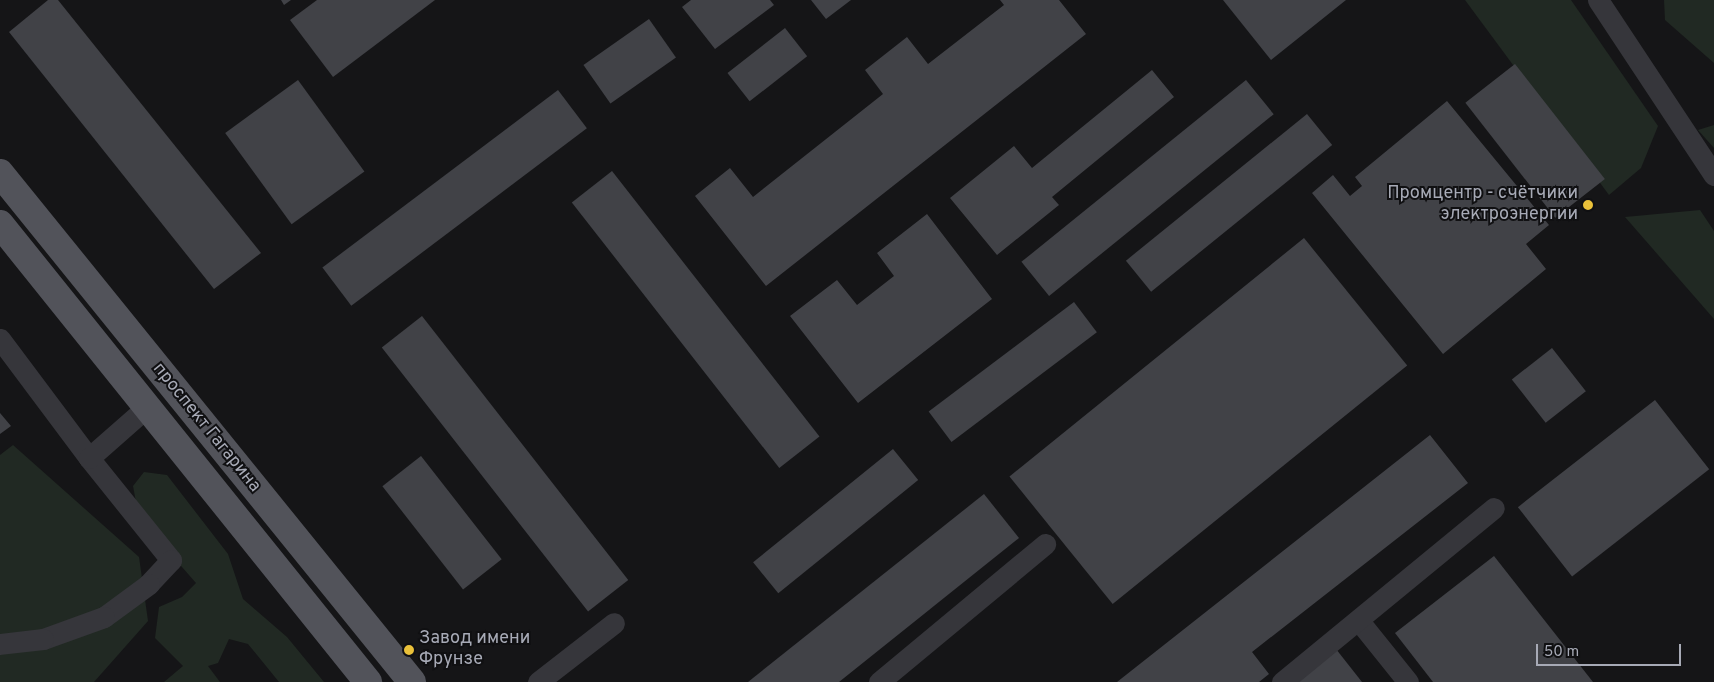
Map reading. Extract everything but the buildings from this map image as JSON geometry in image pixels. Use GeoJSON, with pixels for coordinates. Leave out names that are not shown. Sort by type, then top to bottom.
{"type":"FeatureCollection","features":[{"type":"Feature","properties":{"kind":"main road","name":"проспект Гагарина"},"geometry":{"type":"LineString","coordinates":[[0,173],[412,682]]}},
{"type":"Feature","properties":{"kind":"main road","name":"проспект Гагарина"},"geometry":{"type":"LineString","coordinates":[[0,224],[368,682]]}},
{"type":"Feature","properties":{"kind":"street"},"geometry":{"type":"LineString","coordinates":[[1603,2],[1714,175]]}},
{"type":"Feature","properties":{"kind":"street"},"geometry":{"type":"LineString","coordinates":[[0,339],[89,458],[172,560],[150,584],[104,617],[43,639],[0,644]]}},
{"type":"Feature","properties":{"kind":"street"},"geometry":{"type":"LineString","coordinates":[[89,458],[147,407]]}},
{"type":"Feature","properties":{"kind":"street"},"geometry":{"type":"LineString","coordinates":[[1282,682],[1494,508]]}},
{"type":"Feature","properties":{"kind":"street"},"geometry":{"type":"LineString","coordinates":[[879,682],[1045,544]]}},
{"type":"Feature","properties":{"kind":"street"},"geometry":{"type":"LineString","coordinates":[[1359,620],[1408,682]]}},
{"type":"Feature","properties":{"kind":"street"},"geometry":{"type":"LineString","coordinates":[[538,682],[614,623]]}},
{"type":"Feature","properties":{"kind":"shaded area"},"geometry":{"type":"Polygon","coordinates":[[[1465,0],[1571,0],[1658,126],[1641,168],[1609,195],[1465,0]]]}},
{"type":"Feature","properties":{"kind":"shaded area"},"geometry":{"type":"Polygon","coordinates":[[[1664,0],[1714,0],[1714,63],[1665,20],[1664,0]]]}},
{"type":"Feature","properties":{"kind":"shaded area"},"geometry":{"type":"Polygon","coordinates":[[[1714,125],[1714,148],[1698,130],[1714,125]]]}},
{"type":"Feature","properties":{"kind":"shaded area"},"geometry":{"type":"Polygon","coordinates":[[[1700,210],[1714,231],[1714,319],[1625,217],[1700,210]]]}},
{"type":"Feature","properties":{"kind":"shaded area"},"geometry":{"type":"Polygon","coordinates":[[[13,445],[139,557],[148,621],[94,682],[0,682],[0,455],[13,445]]]}},
{"type":"Feature","properties":{"kind":"shaded area"},"geometry":{"type":"Polygon","coordinates":[[[144,472],[167,475],[228,554],[243,599],[287,637],[324,682],[279,682],[248,644],[229,639],[218,663],[208,666],[220,682],[164,682],[183,666],[155,638],[159,607],[182,597],[196,583],[139,518],[133,486],[144,472]]]}},
{"type":"Feature","properties":{"kind":"place","name":"Промцентр - счётчики электроэнергии"},"geometry":{"type":"Point","coordinates":[1588,205]}},
{"type":"Feature","properties":{"kind":"place","name":"Завод имени Фрунзе"},"geometry":{"type":"Point","coordinates":[409,650]}}]}
